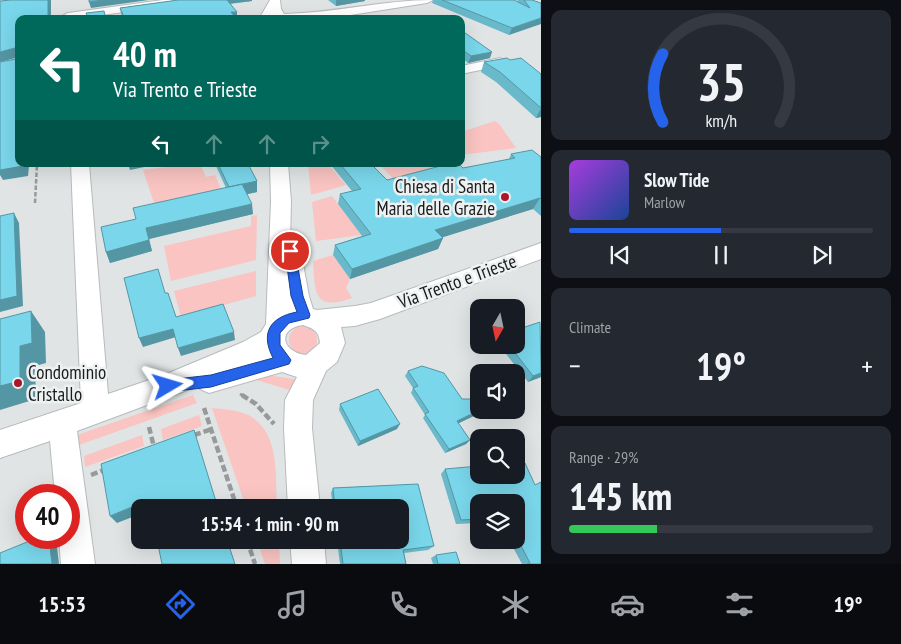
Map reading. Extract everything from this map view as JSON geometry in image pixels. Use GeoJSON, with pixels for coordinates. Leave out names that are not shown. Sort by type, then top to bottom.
{"type":"FeatureCollection","features":[{"type":"Feature","properties":{"kind":"street"},"geometry":{"type":"LineString","coordinates":[[68,13],[188,0]]}},
{"type":"Feature","properties":{"kind":"street"},"geometry":{"type":"LineString","coordinates":[[276,0],[275,9],[279,15]]}},
{"type":"Feature","properties":{"kind":"street"},"geometry":{"type":"LineString","coordinates":[[269,15],[276,0]]}},
{"type":"Feature","properties":{"kind":"street"},"geometry":{"type":"LineString","coordinates":[[328,15],[346,12],[373,15],[427,0]]}},
{"type":"Feature","properties":{"kind":"street"},"geometry":{"type":"LineString","coordinates":[[465,69],[500,62]]}},
{"type":"Feature","properties":{"kind":"street"},"geometry":{"type":"LineString","coordinates":[[80,167],[95,410]]}},
{"type":"Feature","properties":{"kind":"street"},"geometry":{"type":"LineString","coordinates":[[280,167],[281,200],[274,346],[278,354],[285,360],[299,366],[316,364]]}},
{"type":"Feature","properties":{"kind":"street"},"geometry":{"type":"LineString","coordinates":[[281,200],[297,296],[311,317],[328,328],[333,339]]}},
{"type":"Feature","properties":{"kind":"street","name":"Via Trento e Trieste"},"geometry":{"type":"LineString","coordinates":[[168,386],[252,350],[294,316],[356,316],[372,312],[541,251]]}},
{"type":"Feature","properties":{"kind":"street","name":"Via Trento e Trieste"},"geometry":{"type":"LineString","coordinates":[[303,499],[298,428],[300,400],[316,364],[330,354],[333,339],[372,312]]}},
{"type":"Feature","properties":{"kind":"street"},"geometry":{"type":"LineString","coordinates":[[0,444],[168,386],[211,381],[285,360]]}},
{"type":"Feature","properties":{"kind":"street"},"geometry":{"type":"LineString","coordinates":[[62,422],[78,564]]}},
{"type":"Feature","properties":{"kind":"street"},"geometry":{"type":"LineString","coordinates":[[308,549],[309,564]]}},
{"type":"Feature","properties":{"kind":"path"},"geometry":{"type":"LineString","coordinates":[[35,203],[37,167]]}},
{"type":"Feature","properties":{"kind":"path"},"geometry":{"type":"LineString","coordinates":[[211,381],[244,396],[256,404],[270,417],[278,431]]}},
{"type":"Feature","properties":{"kind":"path"},"geometry":{"type":"LineString","coordinates":[[204,408],[234,499]]}},
{"type":"Feature","properties":{"kind":"path"},"geometry":{"type":"LineString","coordinates":[[149,427],[156,456]]}},
{"type":"Feature","properties":{"kind":"path"},"geometry":{"type":"LineString","coordinates":[[188,438],[212,428]]}},
{"type":"Feature","properties":{"kind":"path"},"geometry":{"type":"LineString","coordinates":[[146,453],[163,447]]}},
{"type":"Feature","properties":{"kind":"path"},"geometry":{"type":"LineString","coordinates":[[69,483],[112,467]]}},
{"type":"Feature","properties":{"kind":"path"},"geometry":{"type":"LineString","coordinates":[[250,549],[255,564]]}},
{"type":"Feature","properties":{"kind":"shaded area"},"geometry":{"type":"Polygon","coordinates":[[[495,121],[516,148],[465,154],[465,131],[495,121]]]}},
{"type":"Feature","properties":{"kind":"shaded area"},"geometry":{"type":"Polygon","coordinates":[[[165,167],[201,167],[206,177],[215,175],[223,194],[156,209],[143,170],[165,167]]]}},
{"type":"Feature","properties":{"kind":"shaded area"},"geometry":{"type":"Polygon","coordinates":[[[308,167],[331,167],[346,185],[311,195],[308,167]]]}},
{"type":"Feature","properties":{"kind":"shaded area"},"geometry":{"type":"Polygon","coordinates":[[[382,167],[444,167],[447,169],[398,184],[382,167]]]}},
{"type":"Feature","properties":{"kind":"shaded area"},"geometry":{"type":"Polygon","coordinates":[[[332,196],[361,235],[316,241],[312,202],[332,196]]]}},
{"type":"Feature","properties":{"kind":"shaded area"},"geometry":{"type":"Polygon","coordinates":[[[257,215],[256,260],[171,281],[164,246],[251,226],[251,216],[257,215]]]}},
{"type":"Feature","properties":{"kind":"shaded area"},"geometry":{"type":"Polygon","coordinates":[[[333,255],[350,279],[346,288],[352,298],[339,302],[323,301],[316,290],[314,282],[313,261],[333,255]]]}},
{"type":"Feature","properties":{"kind":"shaded area"},"geometry":{"type":"Polygon","coordinates":[[[256,271],[256,296],[181,317],[174,291],[256,271]]]}},
{"type":"Feature","properties":{"kind":"shaded area"},"geometry":{"type":"Polygon","coordinates":[[[303,326],[313,330],[317,340],[313,350],[303,354],[293,350],[289,340],[293,330],[303,326]]]}},
{"type":"Feature","properties":{"kind":"shaded area"},"geometry":{"type":"Polygon","coordinates":[[[267,375],[300,380],[293,391],[253,379],[267,375]]]}},
{"type":"Feature","properties":{"kind":"shaded area"},"geometry":{"type":"Polygon","coordinates":[[[193,395],[197,403],[79,445],[77,435],[193,395]]]}},
{"type":"Feature","properties":{"kind":"shaded area"},"geometry":{"type":"Polygon","coordinates":[[[212,408],[246,414],[257,421],[271,442],[276,468],[277,499],[243,499],[212,408]]]}},
{"type":"Feature","properties":{"kind":"shaded area"},"geometry":{"type":"Polygon","coordinates":[[[199,415],[202,426],[163,440],[161,429],[199,415]]]}},
{"type":"Feature","properties":{"kind":"shaded area"},"geometry":{"type":"Polygon","coordinates":[[[142,435],[144,446],[85,467],[84,456],[142,435]]]}},
{"type":"Feature","properties":{"kind":"shaded area"},"geometry":{"type":"Polygon","coordinates":[[[260,549],[279,549],[280,564],[265,564],[260,549]]]}},
{"type":"Feature","properties":{"kind":"building"},"geometry":{"type":"Polygon","coordinates":[[[48,0],[48,15],[15,15],[15,48],[0,52],[0,1],[48,0]]]}},
{"type":"Feature","properties":{"kind":"building"},"geometry":{"type":"Polygon","coordinates":[[[178,0],[227,0],[237,12],[231,12],[233,15],[123,15],[120,8],[178,0]]]}},
{"type":"Feature","properties":{"kind":"building"},"geometry":{"type":"Polygon","coordinates":[[[442,0],[514,0],[530,8],[524,0],[532,0],[541,3],[541,18],[512,28],[442,0]]]}},
{"type":"Feature","properties":{"kind":"building"},"geometry":{"type":"Polygon","coordinates":[[[104,11],[105,15],[87,15],[86,13],[104,11]]]}},
{"type":"Feature","properties":{"kind":"building"},"geometry":{"type":"Polygon","coordinates":[[[465,33],[492,52],[471,56],[465,52],[465,33]]]}},
{"type":"Feature","properties":{"kind":"building"},"geometry":{"type":"Polygon","coordinates":[[[507,58],[510,60],[521,58],[541,74],[541,108],[500,72],[484,62],[507,58]]]}},
{"type":"Feature","properties":{"kind":"building"},"geometry":{"type":"Polygon","coordinates":[[[15,59],[15,167],[17,167],[0,170],[0,62],[15,59]]]}},
{"type":"Feature","properties":{"kind":"building"},"geometry":{"type":"Polygon","coordinates":[[[532,150],[541,157],[541,199],[435,230],[443,238],[352,269],[335,245],[371,234],[340,194],[361,189],[343,167],[374,167],[387,180],[437,167],[463,168],[515,158],[511,154],[532,150]]]}},
{"type":"Feature","properties":{"kind":"building"},"geometry":{"type":"Polygon","coordinates":[[[219,167],[250,167],[257,181],[229,187],[219,167]]]}},
{"type":"Feature","properties":{"kind":"building"},"geometry":{"type":"Polygon","coordinates":[[[242,184],[252,204],[146,228],[149,240],[106,252],[101,227],[136,219],[133,208],[242,184]]]}},
{"type":"Feature","properties":{"kind":"building"},"geometry":{"type":"Polygon","coordinates":[[[14,213],[17,296],[0,300],[0,216],[14,213]]]}},
{"type":"Feature","properties":{"kind":"building"},"geometry":{"type":"Polygon","coordinates":[[[158,269],[165,293],[168,293],[176,317],[223,304],[234,332],[178,348],[173,329],[139,338],[124,278],[158,269]]]}},
{"type":"Feature","properties":{"kind":"building"},"geometry":{"type":"Polygon","coordinates":[[[31,311],[32,343],[20,346],[20,381],[0,386],[0,319],[31,311]]]}},
{"type":"Feature","properties":{"kind":"building"},"geometry":{"type":"Polygon","coordinates":[[[540,322],[541,373],[533,376],[516,354],[525,354],[525,327],[540,322]]]}},
{"type":"Feature","properties":{"kind":"building"},"geometry":{"type":"Polygon","coordinates":[[[422,366],[444,373],[462,399],[470,399],[470,415],[457,421],[470,440],[449,449],[425,414],[429,412],[413,388],[418,386],[408,371],[422,366]]]}},
{"type":"Feature","properties":{"kind":"building"},"geometry":{"type":"Polygon","coordinates":[[[378,389],[400,424],[360,441],[340,404],[378,389]]]}},
{"type":"Feature","properties":{"kind":"building"},"geometry":{"type":"Polygon","coordinates":[[[194,430],[215,499],[131,499],[131,507],[110,516],[101,464],[194,430]]]}},
{"type":"Feature","properties":{"kind":"building"},"geometry":{"type":"Polygon","coordinates":[[[525,463],[535,485],[541,482],[541,564],[527,564],[530,563],[523,549],[525,549],[525,494],[470,494],[470,520],[461,520],[445,469],[470,467],[470,484],[525,484],[525,463]]]}},
{"type":"Feature","properties":{"kind":"building"},"geometry":{"type":"Polygon","coordinates":[[[418,484],[434,546],[403,550],[406,564],[343,564],[341,549],[409,549],[409,499],[334,499],[333,488],[418,484]]]}},
{"type":"Feature","properties":{"kind":"building"},"geometry":{"type":"Polygon","coordinates":[[[15,547],[15,549],[50,549],[52,564],[0,564],[0,553],[15,547]]]}},
{"type":"Feature","properties":{"kind":"building"},"geometry":{"type":"Polygon","coordinates":[[[159,549],[230,549],[235,564],[162,564],[159,549]]]}},
{"type":"Feature","properties":{"kind":"building"},"geometry":{"type":"Polygon","coordinates":[[[456,552],[460,564],[438,564],[436,555],[456,552]]]}},
{"type":"Feature","properties":{"kind":"place","name":"Chiesa di Santa Maria delle Grazie"},"geometry":{"type":"Point","coordinates":[505,197]}},
{"type":"Feature","properties":{"kind":"place","name":"Condominio Cristallo"},"geometry":{"type":"Point","coordinates":[18,383]}},
{"type":"Feature","properties":{"kind":"route"},"geometry":{"type":"LineString","coordinates":[[168,386],[211,381],[285,360],[278,354],[274,346],[272,338],[274,331],[285,319],[304,315],[297,296],[290,251]]}}]}
